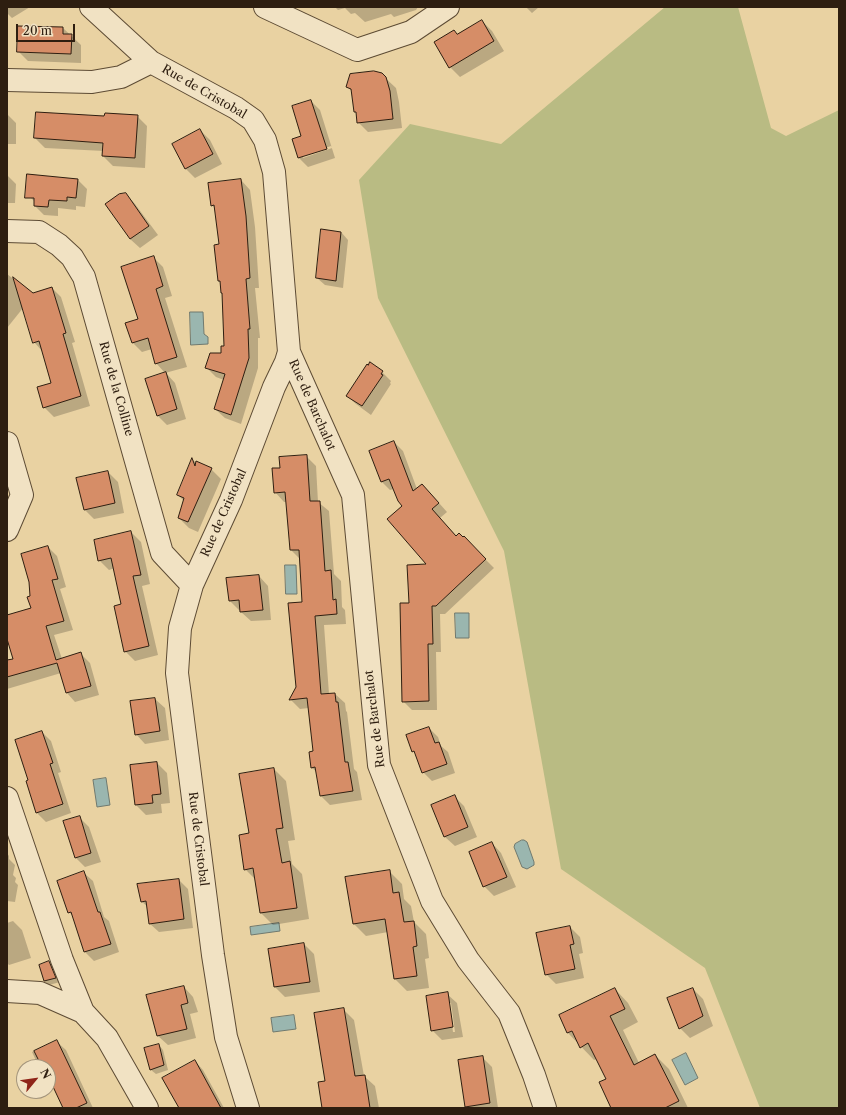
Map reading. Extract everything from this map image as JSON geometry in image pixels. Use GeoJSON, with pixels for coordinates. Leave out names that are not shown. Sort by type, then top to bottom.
{"type":"FeatureCollection","features":[{"type":"Feature","properties":{"kind":"street","name":"Rue de Cristobal"},"geometry":{"type":"LineString","coordinates":[[91,7],[151,62],[236,108],[253,120],[265,140],[274,172],[289,352],[231,500],[192,584],[180,628],[177,673],[213,955],[226,1037],[248,1108]]}},
{"type":"Feature","properties":{"kind":"street"},"geometry":{"type":"LineString","coordinates":[[265,7],[357,50],[411,32],[448,7]]}},
{"type":"Feature","properties":{"kind":"street"},"geometry":{"type":"LineString","coordinates":[[7,80],[92,82],[121,76],[151,62]]}},
{"type":"Feature","properties":{"kind":"street","name":"Rue de la Colline"},"geometry":{"type":"LineString","coordinates":[[7,231],[38,232],[59,245],[72,257],[84,277],[162,553],[192,584]]}},
{"type":"Feature","properties":{"kind":"street","name":"Rue de Barchalot"},"geometry":{"type":"LineString","coordinates":[[289,352],[352,495],[379,765],[432,901],[468,960],[509,1013],[534,1075],[545,1108]]}},
{"type":"Feature","properties":{"kind":"street"},"geometry":{"type":"LineString","coordinates":[[7,443],[22,495],[7,530]]}},
{"type":"Feature","properties":{"kind":"street"},"geometry":{"type":"LineString","coordinates":[[7,798],[62,960],[82,1012]]}},
{"type":"Feature","properties":{"kind":"street"},"geometry":{"type":"LineString","coordinates":[[7,990],[40,993],[82,1012],[107,1038],[146,1108]]}},
{"type":"Feature","properties":{"kind":"green space"},"geometry":{"type":"Polygon","coordinates":[[[665,7],[738,7],[771,128],[786,136],[839,110],[839,1108],[760,1108],[705,968],[561,869],[504,551],[378,298],[359,180],[410,124],[501,144],[665,7]]]}},
{"type":"Feature","properties":{"kind":"water"},"geometry":{"type":"Polygon","coordinates":[[[190,312],[203,312],[204,334],[208,337],[208,344],[191,345],[190,312]]]}},
{"type":"Feature","properties":{"kind":"water"},"geometry":{"type":"Polygon","coordinates":[[[285,565],[296,565],[297,594],[286,594],[285,565]]]}},
{"type":"Feature","properties":{"kind":"water"},"geometry":{"type":"Polygon","coordinates":[[[455,613],[469,613],[469,638],[456,638],[455,613]]]}},
{"type":"Feature","properties":{"kind":"water"},"geometry":{"type":"Polygon","coordinates":[[[106,778],[110,805],[97,807],[93,780],[106,778]]]}},
{"type":"Feature","properties":{"kind":"water"},"geometry":{"type":"Polygon","coordinates":[[[522,840],[527,842],[534,862],[534,865],[527,869],[522,867],[514,847],[515,844],[522,840]]]}},
{"type":"Feature","properties":{"kind":"water"},"geometry":{"type":"Polygon","coordinates":[[[279,923],[280,931],[251,935],[250,927],[279,923]]]}},
{"type":"Feature","properties":{"kind":"water"},"geometry":{"type":"Polygon","coordinates":[[[294,1015],[296,1029],[273,1032],[271,1018],[294,1015]]]}},
{"type":"Feature","properties":{"kind":"water"},"geometry":{"type":"Polygon","coordinates":[[[686,1053],[698,1078],[685,1085],[672,1060],[686,1053]]]}},
{"type":"Feature","properties":{"kind":"building"},"geometry":{"type":"Polygon","coordinates":[[[482,20],[494,41],[449,68],[434,42],[454,30],[457,34],[482,20]]]}},
{"type":"Feature","properties":{"kind":"building"},"geometry":{"type":"Polygon","coordinates":[[[18,26],[63,27],[63,34],[72,34],[71,54],[17,52],[18,26]]]}},
{"type":"Feature","properties":{"kind":"building"},"geometry":{"type":"Polygon","coordinates":[[[374,71],[382,73],[386,77],[390,91],[393,119],[357,123],[351,89],[346,87],[350,74],[374,71]]]}},
{"type":"Feature","properties":{"kind":"building"},"geometry":{"type":"Polygon","coordinates":[[[311,100],[327,149],[298,158],[292,139],[301,136],[292,106],[311,100]]]}},
{"type":"Feature","properties":{"kind":"building"},"geometry":{"type":"Polygon","coordinates":[[[36,112],[104,116],[105,113],[138,115],[135,158],[102,156],[103,143],[34,138],[36,112]]]}},
{"type":"Feature","properties":{"kind":"building"},"geometry":{"type":"Polygon","coordinates":[[[200,129],[213,154],[185,169],[172,144],[200,129]]]}},
{"type":"Feature","properties":{"kind":"building"},"geometry":{"type":"Polygon","coordinates":[[[27,174],[78,179],[76,198],[67,197],[67,201],[49,200],[48,207],[34,206],[34,198],[25,198],[27,174]]]}},
{"type":"Feature","properties":{"kind":"building"},"geometry":{"type":"Polygon","coordinates":[[[241,179],[246,216],[250,278],[246,279],[250,329],[248,329],[249,358],[231,415],[214,409],[225,374],[205,368],[210,353],[221,353],[221,346],[224,346],[222,293],[220,281],[218,281],[214,245],[219,244],[214,205],[211,206],[208,183],[241,179]]]}},
{"type":"Feature","properties":{"kind":"building"},"geometry":{"type":"Polygon","coordinates":[[[126,193],[149,226],[130,239],[105,204],[119,194],[126,193]]]}},
{"type":"Feature","properties":{"kind":"building"},"geometry":{"type":"Polygon","coordinates":[[[321,229],[341,232],[336,281],[316,278],[321,229]]]}},
{"type":"Feature","properties":{"kind":"building"},"geometry":{"type":"Polygon","coordinates":[[[154,256],[163,286],[156,289],[177,357],[155,364],[148,338],[132,343],[125,323],[138,319],[121,267],[154,256]]]}},
{"type":"Feature","properties":{"kind":"building"},"geometry":{"type":"Polygon","coordinates":[[[13,277],[33,293],[52,287],[66,333],[63,334],[81,396],[43,408],[37,387],[51,383],[39,341],[33,343],[13,277]]]}},
{"type":"Feature","properties":{"kind":"building"},"geometry":{"type":"Polygon","coordinates":[[[370,362],[383,371],[381,374],[383,375],[362,406],[346,396],[367,364],[368,365],[370,362]]]}},
{"type":"Feature","properties":{"kind":"building"},"geometry":{"type":"Polygon","coordinates":[[[166,372],[177,409],[157,416],[145,379],[166,372]]]}},
{"type":"Feature","properties":{"kind":"building"},"geometry":{"type":"Polygon","coordinates":[[[394,441],[413,491],[422,484],[439,503],[432,509],[456,536],[459,533],[463,537],[464,536],[486,559],[436,606],[432,606],[433,644],[428,644],[429,701],[402,702],[400,603],[409,603],[407,565],[426,564],[387,519],[402,506],[398,501],[389,479],[381,482],[369,451],[394,441]]]}},
{"type":"Feature","properties":{"kind":"building"},"geometry":{"type":"Polygon","coordinates":[[[307,455],[310,501],[320,501],[325,571],[331,570],[333,600],[336,599],[337,614],[315,616],[321,694],[335,693],[336,702],[338,702],[345,762],[348,762],[353,791],[320,796],[315,767],[311,768],[309,752],[313,751],[307,698],[289,700],[296,687],[288,603],[302,602],[299,550],[290,550],[285,492],[274,493],[272,468],[280,468],[279,457],[307,455]]]}},
{"type":"Feature","properties":{"kind":"building"},"geometry":{"type":"Polygon","coordinates":[[[192,458],[195,466],[196,461],[212,468],[188,522],[178,518],[184,498],[177,495],[192,458]]]}},
{"type":"Feature","properties":{"kind":"building"},"geometry":{"type":"Polygon","coordinates":[[[108,471],[115,503],[84,510],[76,478],[108,471]]]}},
{"type":"Feature","properties":{"kind":"building"},"geometry":{"type":"Polygon","coordinates":[[[131,531],[141,575],[133,576],[149,646],[124,652],[114,606],[121,604],[111,558],[98,561],[94,540],[131,531]]]}},
{"type":"Feature","properties":{"kind":"building"},"geometry":{"type":"Polygon","coordinates":[[[48,546],[58,579],[52,580],[64,621],[46,626],[56,660],[81,652],[91,686],[66,693],[57,663],[7,677],[7,660],[13,659],[7,639],[7,615],[31,608],[27,597],[30,596],[29,582],[21,554],[48,546]]]}},
{"type":"Feature","properties":{"kind":"building"},"geometry":{"type":"Polygon","coordinates":[[[259,575],[263,610],[240,612],[239,600],[229,601],[226,578],[259,575]]]}},
{"type":"Feature","properties":{"kind":"building"},"geometry":{"type":"Polygon","coordinates":[[[155,698],[160,731],[135,735],[130,701],[155,698]]]}},
{"type":"Feature","properties":{"kind":"building"},"geometry":{"type":"Polygon","coordinates":[[[429,727],[435,743],[439,742],[447,764],[422,773],[406,735],[429,727]]]}},
{"type":"Feature","properties":{"kind":"building"},"geometry":{"type":"Polygon","coordinates":[[[42,731],[53,763],[50,764],[63,804],[36,813],[26,781],[28,780],[15,740],[42,731]]]}},
{"type":"Feature","properties":{"kind":"building"},"geometry":{"type":"Polygon","coordinates":[[[157,762],[161,794],[152,795],[153,803],[135,805],[130,765],[157,762]]]}},
{"type":"Feature","properties":{"kind":"building"},"geometry":{"type":"Polygon","coordinates":[[[274,768],[283,828],[276,829],[282,863],[290,861],[297,908],[260,913],[253,868],[244,870],[239,835],[249,833],[239,774],[274,768]]]}},
{"type":"Feature","properties":{"kind":"building"},"geometry":{"type":"Polygon","coordinates":[[[455,795],[468,827],[444,837],[431,805],[455,795]]]}},
{"type":"Feature","properties":{"kind":"building"},"geometry":{"type":"Polygon","coordinates":[[[80,816],[91,853],[75,858],[63,821],[80,816]]]}},
{"type":"Feature","properties":{"kind":"building"},"geometry":{"type":"Polygon","coordinates":[[[492,842],[507,877],[483,887],[469,852],[492,842]]]}},
{"type":"Feature","properties":{"kind":"building"},"geometry":{"type":"Polygon","coordinates":[[[390,870],[393,893],[399,892],[404,922],[414,921],[417,946],[413,947],[417,976],[394,979],[385,919],[353,924],[345,877],[390,870]]]}},
{"type":"Feature","properties":{"kind":"building"},"geometry":{"type":"Polygon","coordinates":[[[84,871],[111,944],[84,952],[71,912],[68,913],[57,881],[84,871]]]}},
{"type":"Feature","properties":{"kind":"building"},"geometry":{"type":"Polygon","coordinates":[[[179,879],[184,919],[149,924],[146,901],[141,902],[137,884],[179,879]]]}},
{"type":"Feature","properties":{"kind":"building"},"geometry":{"type":"Polygon","coordinates":[[[570,926],[574,944],[570,945],[575,969],[545,975],[536,933],[570,926]]]}},
{"type":"Feature","properties":{"kind":"building"},"geometry":{"type":"Polygon","coordinates":[[[304,943],[310,982],[274,987],[268,949],[304,943]]]}},
{"type":"Feature","properties":{"kind":"building"},"geometry":{"type":"Polygon","coordinates":[[[49,961],[56,978],[44,981],[39,965],[49,961]]]}},
{"type":"Feature","properties":{"kind":"building"},"geometry":{"type":"Polygon","coordinates":[[[184,986],[188,1003],[181,1005],[187,1029],[157,1036],[146,995],[184,986]]]}},
{"type":"Feature","properties":{"kind":"building"},"geometry":{"type":"Polygon","coordinates":[[[615,988],[625,1009],[610,1016],[634,1065],[655,1054],[679,1101],[665,1108],[611,1108],[599,1082],[606,1079],[588,1043],[580,1048],[572,1031],[567,1033],[559,1015],[615,988]]]}},
{"type":"Feature","properties":{"kind":"building"},"geometry":{"type":"Polygon","coordinates":[[[693,988],[703,1016],[679,1029],[667,998],[693,988]]]}},
{"type":"Feature","properties":{"kind":"building"},"geometry":{"type":"Polygon","coordinates":[[[448,992],[453,1027],[431,1031],[426,996],[448,992]]]}},
{"type":"Feature","properties":{"kind":"building"},"geometry":{"type":"Polygon","coordinates":[[[344,1008],[355,1076],[365,1075],[370,1108],[322,1108],[318,1082],[325,1081],[314,1013],[344,1008]]]}},
{"type":"Feature","properties":{"kind":"building"},"geometry":{"type":"Polygon","coordinates":[[[57,1040],[87,1103],[76,1108],[63,1108],[56,1093],[56,1059],[38,1059],[34,1051],[57,1040]]]}},
{"type":"Feature","properties":{"kind":"building"},"geometry":{"type":"Polygon","coordinates":[[[159,1044],[164,1065],[150,1070],[144,1048],[159,1044]]]}},
{"type":"Feature","properties":{"kind":"building"},"geometry":{"type":"Polygon","coordinates":[[[483,1056],[490,1103],[465,1107],[458,1060],[483,1056]]]}},
{"type":"Feature","properties":{"kind":"building"},"geometry":{"type":"Polygon","coordinates":[[[195,1060],[221,1108],[179,1108],[162,1078],[195,1060]]]}}]}
